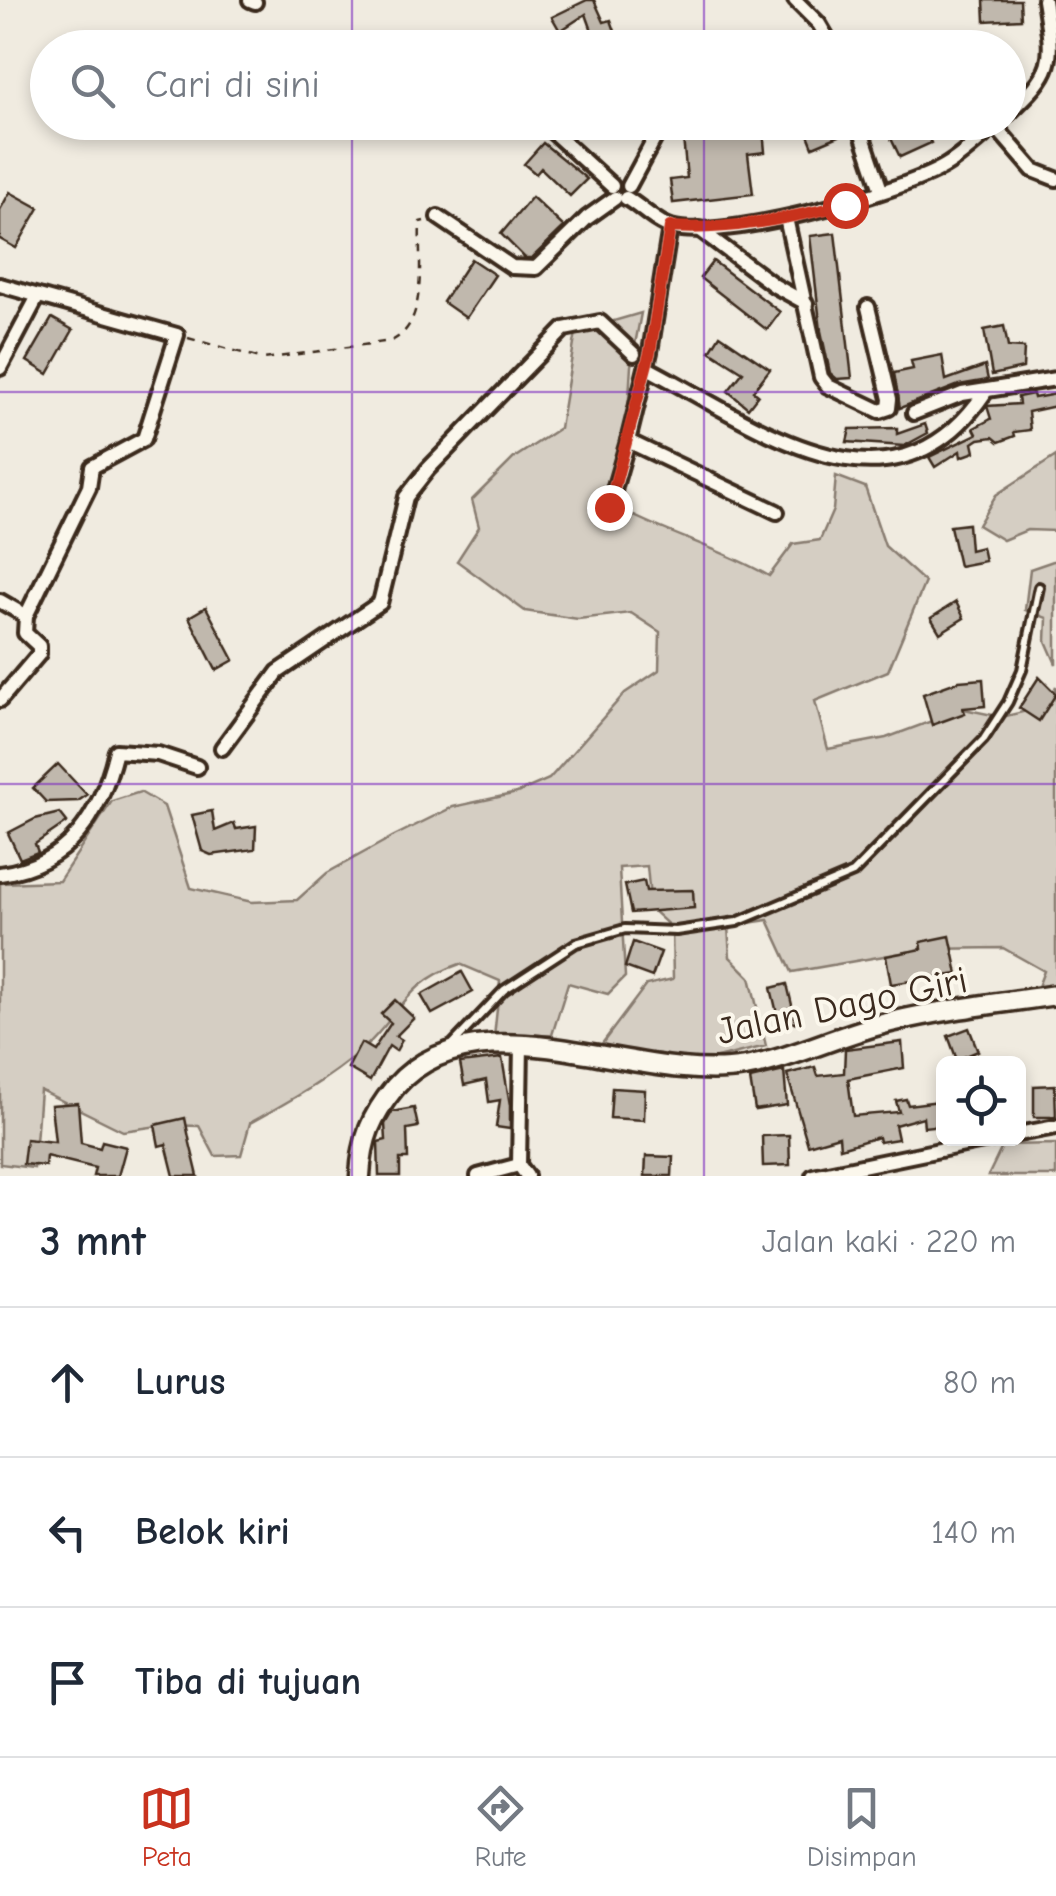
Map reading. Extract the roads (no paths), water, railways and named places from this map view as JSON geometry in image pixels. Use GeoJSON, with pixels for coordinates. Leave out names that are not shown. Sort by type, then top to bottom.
{"type":"FeatureCollection","features":[{"type":"Feature","properties":{"kind":"main road","name":"Jalan Dago Giri"},"geometry":{"type":"LineString","coordinates":[[360,1176],[362,1138],[378,1107],[401,1080],[459,1047],[521,1044],[667,1069],[744,1067],[890,1022],[1056,995]]}},
{"type":"Feature","properties":{"kind":"street"},"geometry":{"type":"LineString","coordinates":[[795,0],[822,30]]}},
{"type":"Feature","properties":{"kind":"street"},"geometry":{"type":"LineString","coordinates":[[1026,98],[1043,82],[1050,65],[1044,0]]}},
{"type":"Feature","properties":{"kind":"street"},"geometry":{"type":"LineString","coordinates":[[562,140],[620,192],[670,227],[699,229],[786,218],[845,205],[944,167],[977,140]]}},
{"type":"Feature","properties":{"kind":"street"},"geometry":{"type":"LineString","coordinates":[[438,216],[512,267],[536,268],[620,192],[655,140]]}},
{"type":"Feature","properties":{"kind":"street"},"geometry":{"type":"LineString","coordinates":[[864,140],[881,190]]}},
{"type":"Feature","properties":{"kind":"street"},"geometry":{"type":"LineString","coordinates":[[1010,140],[1034,170],[1056,179]]}},
{"type":"Feature","properties":{"kind":"street"},"geometry":{"type":"LineString","coordinates":[[786,218],[821,377],[828,386],[880,410],[889,408],[890,399],[868,307]]}},
{"type":"Feature","properties":{"kind":"street"},"geometry":{"type":"LineString","coordinates":[[609,507],[628,441],[670,227]]}},
{"type":"Feature","properties":{"kind":"street"},"geometry":{"type":"LineString","coordinates":[[699,229],[775,286],[806,303]]}},
{"type":"Feature","properties":{"kind":"street"},"geometry":{"type":"LineString","coordinates":[[0,285],[177,335],[144,439],[92,467],[89,487],[26,616],[25,633],[39,646],[38,654],[0,700]]}},
{"type":"Feature","properties":{"kind":"street"},"geometry":{"type":"LineString","coordinates":[[0,368],[38,298]]}},
{"type":"Feature","properties":{"kind":"street"},"geometry":{"type":"LineString","coordinates":[[222,748],[278,672],[380,603],[406,497],[428,469],[564,329],[600,322],[645,359],[746,425],[845,460],[876,463],[912,455],[968,418],[984,394]]}},
{"type":"Feature","properties":{"kind":"street"},"geometry":{"type":"LineString","coordinates":[[914,413],[962,394],[984,394],[1056,380]]}},
{"type":"Feature","properties":{"kind":"street"},"geometry":{"type":"LineString","coordinates":[[628,441],[777,512]]}},
{"type":"Feature","properties":{"kind":"street"},"geometry":{"type":"LineString","coordinates":[[0,602],[26,616]]}},
{"type":"Feature","properties":{"kind":"street"},"geometry":{"type":"LineString","coordinates":[[0,874],[49,861],[81,832],[92,818],[116,751],[158,754],[197,767]]}},
{"type":"Feature","properties":{"kind":"street"},"geometry":{"type":"LineString","coordinates":[[478,1176],[523,1171],[521,1044]]}},
{"type":"Feature","properties":{"kind":"street"},"geometry":{"type":"LineString","coordinates":[[1026,1133],[1056,1127]]}},
{"type":"Feature","properties":{"kind":"street"},"geometry":{"type":"LineString","coordinates":[[813,1176],[959,1146]]}},
{"type":"Feature","properties":{"kind":"lane"},"geometry":{"type":"LineString","coordinates":[[444,1053],[504,990],[576,942],[625,929],[676,930],[737,922],[853,873],[984,739],[1022,670],[1039,587]]}}]}
